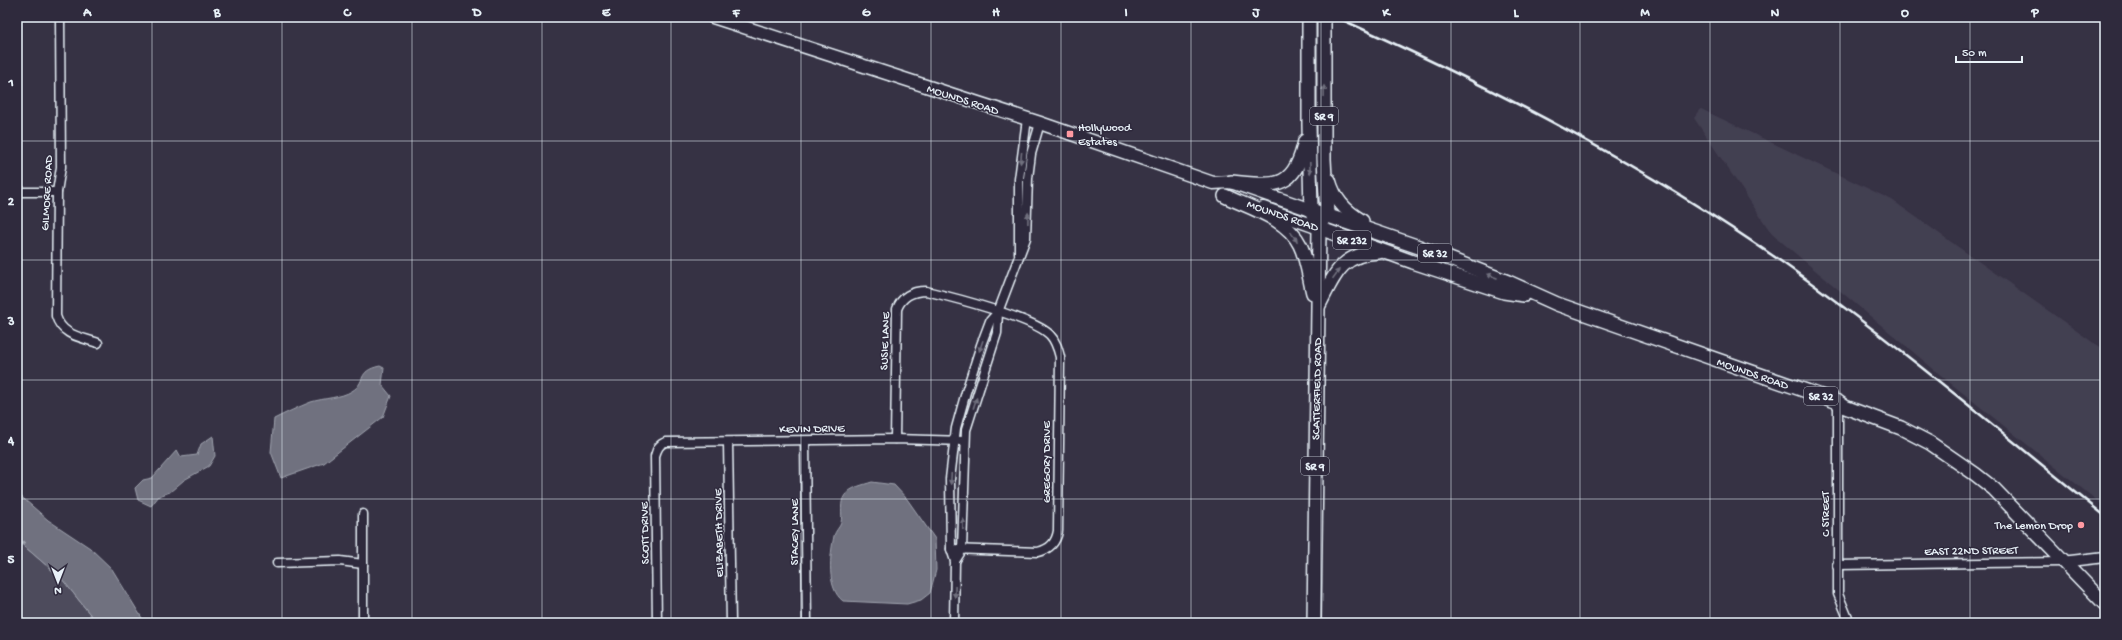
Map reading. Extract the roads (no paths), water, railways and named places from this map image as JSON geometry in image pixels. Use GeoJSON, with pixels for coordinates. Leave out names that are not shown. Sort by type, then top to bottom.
{"type":"FeatureCollection","features":[{"type":"Feature","properties":{"kind":"main road","name":"MOUNDS ROAD"},"geometry":{"type":"LineString","coordinates":[[713,17],[1027,119],[1213,183],[1231,182],[1311,210],[1327,214],[1390,236],[1508,282],[1540,298],[1684,350],[1838,402],[1845,407],[1901,428],[1956,459],[1994,489],[2062,562]]}},
{"type":"Feature","properties":{"kind":"main road","name":"SCATTERFIELD ROAD"},"geometry":{"type":"LineString","coordinates":[[1309,17],[1308,125],[1311,210],[1319,228],[1314,623]]}},
{"type":"Feature","properties":{"kind":"main road","name":"SR 9"},"geometry":{"type":"LineString","coordinates":[[1324,17],[1324,159],[1327,214]]}},
{"type":"Feature","properties":{"kind":"main road"},"geometry":{"type":"LineString","coordinates":[[1231,182],[1275,184],[1287,179],[1298,164],[1308,125]]}},
{"type":"Feature","properties":{"kind":"main road"},"geometry":{"type":"LineString","coordinates":[[1324,159],[1334,194],[1343,207],[1353,216],[1390,236]]}},
{"type":"Feature","properties":{"kind":"main road","name":"MOUNDS ROAD"},"geometry":{"type":"LineString","coordinates":[[1213,183],[1225,196],[1504,292],[1540,298]]}},
{"type":"Feature","properties":{"kind":"main road"},"geometry":{"type":"LineString","coordinates":[[1225,196],[1281,223],[1293,235],[1301,248],[1317,308]]}},
{"type":"Feature","properties":{"kind":"main road","name":"SCATTERFIELD ROAD"},"geometry":{"type":"LineString","coordinates":[[1319,228],[1327,214]]}},
{"type":"Feature","properties":{"kind":"main road","name":"SR 32"},"geometry":{"type":"LineString","coordinates":[[1317,308],[1337,273],[1352,257],[1362,253],[1386,252]]}},
{"type":"Feature","properties":{"kind":"main road","name":"SR 32"},"geometry":{"type":"LineString","coordinates":[[2062,562],[2105,604]]}},
{"type":"Feature","properties":{"kind":"street","name":"GILMORE ROAD"},"geometry":{"type":"LineString","coordinates":[[60,17],[61,167],[57,192],[56,316],[59,324],[65,332],[98,344]]}},
{"type":"Feature","properties":{"kind":"street"},"geometry":{"type":"LineString","coordinates":[[1019,256],[1019,179],[1027,119]]}},
{"type":"Feature","properties":{"kind":"street"},"geometry":{"type":"LineString","coordinates":[[955,561],[962,550],[964,441],[966,430],[997,333],[998,312],[1026,238],[1031,154],[1040,124]]}},
{"type":"Feature","properties":{"kind":"street"},"geometry":{"type":"LineString","coordinates":[[17,192],[57,192]]}},
{"type":"Feature","properties":{"kind":"street","name":"SUSIE LANE"},"geometry":{"type":"LineString","coordinates":[[895,439],[897,310],[902,300],[916,291],[926,291],[998,312]]}},
{"type":"Feature","properties":{"kind":"street"},"geometry":{"type":"LineString","coordinates":[[954,623],[955,561],[951,549],[950,479],[955,440],[966,392],[990,321],[998,312]]}},
{"type":"Feature","properties":{"kind":"street","name":"GREGORY DRIVE"},"geometry":{"type":"LineString","coordinates":[[951,549],[1038,552],[1052,545],[1057,536],[1058,349],[1055,342],[1044,330],[998,312]]}},
{"type":"Feature","properties":{"kind":"street","name":"C STREET"},"geometry":{"type":"LineString","coordinates":[[1838,402],[1838,594],[1850,623]]}},
{"type":"Feature","properties":{"kind":"street","name":"KEVIN DRIVE"},"geometry":{"type":"LineString","coordinates":[[661,444],[666,442],[895,439],[964,441]]}},
{"type":"Feature","properties":{"kind":"street","name":"STACEY LANE"},"geometry":{"type":"LineString","coordinates":[[805,441],[807,623]]}},
{"type":"Feature","properties":{"kind":"street","name":"ELIZABETH DRIVE"},"geometry":{"type":"LineString","coordinates":[[728,442],[731,623]]}},
{"type":"Feature","properties":{"kind":"street","name":"SCOTT DRIVE"},"geometry":{"type":"LineString","coordinates":[[657,623],[655,456],[661,444]]}},
{"type":"Feature","properties":{"kind":"street"},"geometry":{"type":"LineString","coordinates":[[363,514],[363,623]]}},
{"type":"Feature","properties":{"kind":"street","name":"EAST 22ND STREET"},"geometry":{"type":"LineString","coordinates":[[1837,565],[2062,562],[2105,557]]}},
{"type":"Feature","properties":{"kind":"street"},"geometry":{"type":"LineString","coordinates":[[277,562],[340,561],[363,564]]}},
{"type":"Feature","properties":{"kind":"water"},"geometry":{"type":"Polygon","coordinates":[[[380,366],[384,368],[382,385],[391,396],[383,417],[324,463],[281,478],[271,452],[274,419],[311,402],[338,397],[352,391],[357,388],[368,371],[380,366]]]}},
{"type":"Feature","properties":{"kind":"water"},"geometry":{"type":"Polygon","coordinates":[[[213,436],[215,456],[209,466],[184,480],[170,492],[159,496],[151,506],[138,500],[135,488],[143,480],[152,478],[177,450],[181,457],[197,455],[201,444],[213,436]]]}},
{"type":"Feature","properties":{"kind":"water"},"geometry":{"type":"Polygon","coordinates":[[[872,482],[894,485],[907,499],[935,539],[936,570],[930,593],[921,600],[907,604],[843,601],[834,588],[831,571],[831,552],[835,534],[842,519],[843,498],[850,490],[872,482]]]}},
{"type":"Feature","properties":{"kind":"water"},"geometry":{"type":"Polygon","coordinates":[[[17,493],[48,520],[90,548],[112,569],[145,623],[97,623],[62,579],[17,540],[17,493]]]}},
{"type":"Feature","properties":{"kind":"waterway"},"geometry":{"type":"LineString","coordinates":[[17,545],[24,542]]}},
{"type":"Feature","properties":{"kind":"railway"},"geometry":{"type":"LineString","coordinates":[[1336,17],[1454,72],[1569,131],[1681,196],[1736,230],[1870,327],[2105,516]]}},
{"type":"Feature","properties":{"kind":"place","name":"Hollywood Estates"},"geometry":{"type":"Point","coordinates":[1070,134]}},
{"type":"Feature","properties":{"kind":"place","name":"The Lemon Drop"},"geometry":{"type":"Point","coordinates":[2081,525]}}]}
